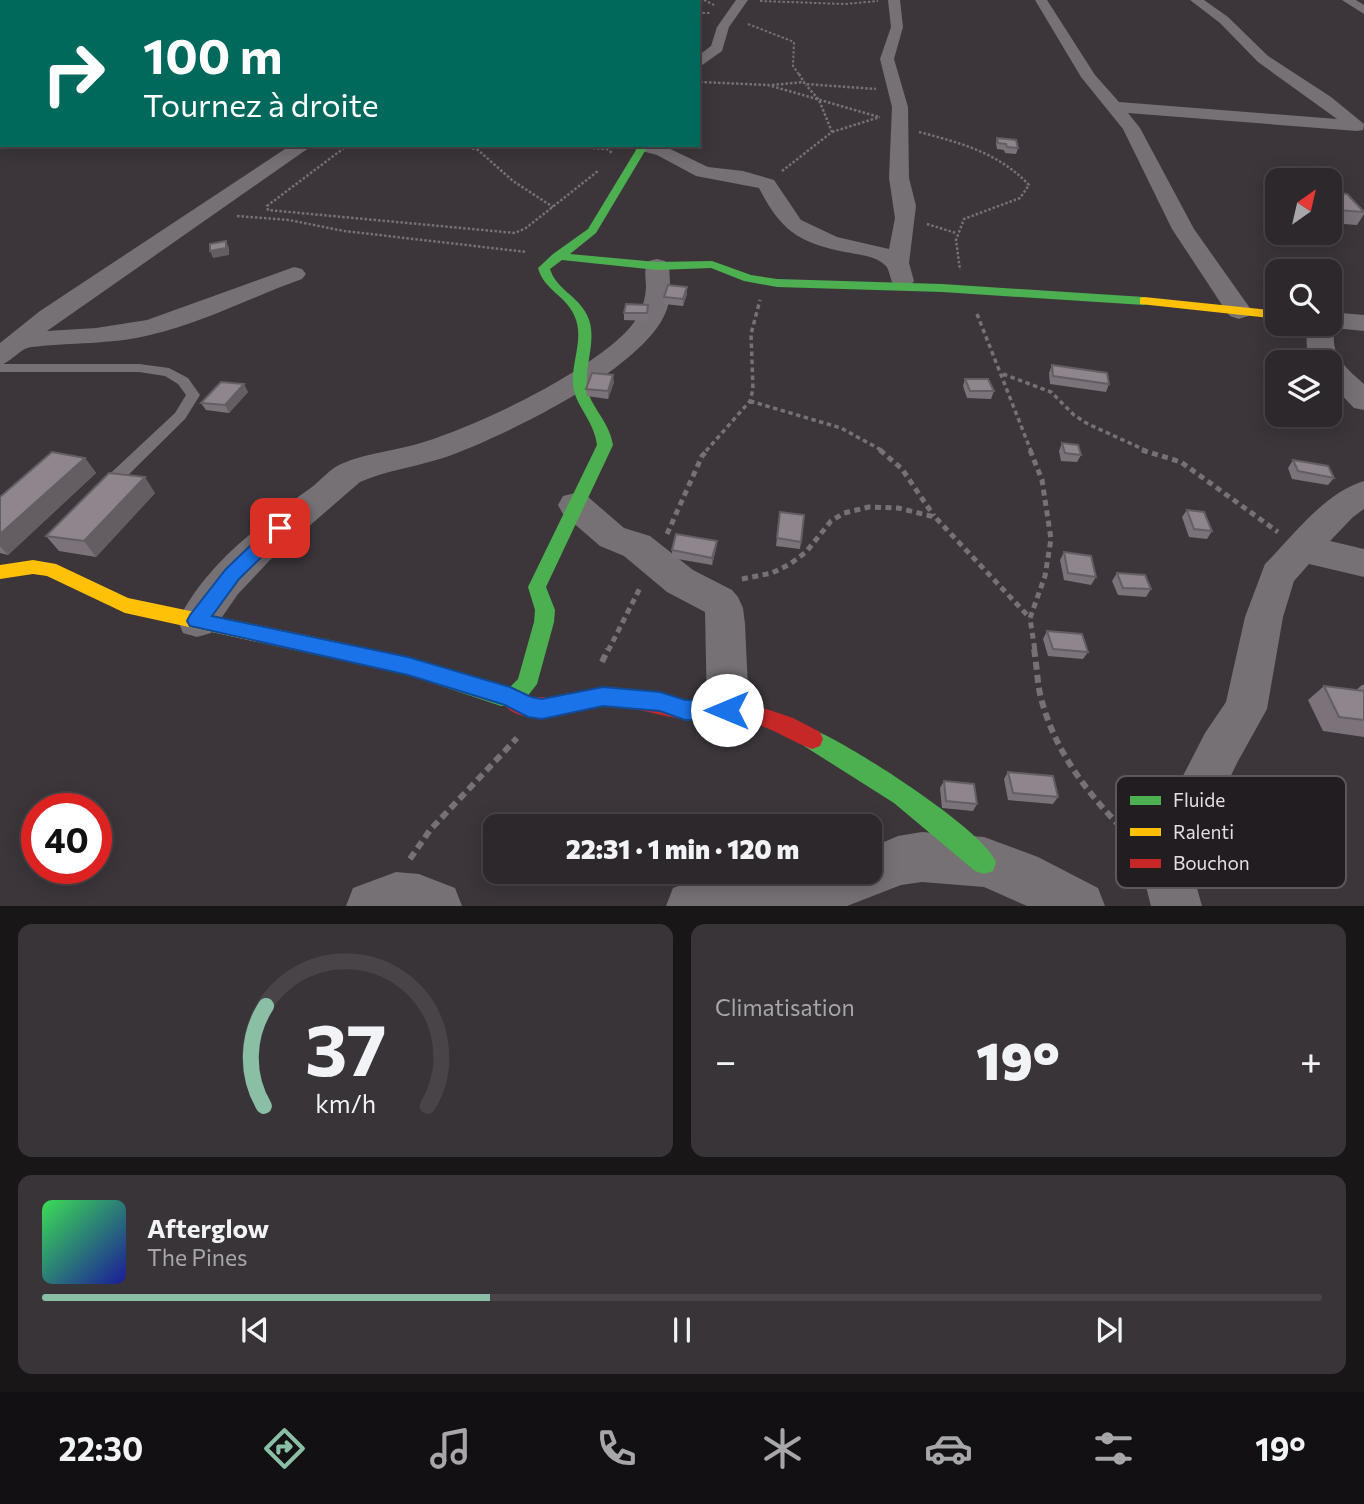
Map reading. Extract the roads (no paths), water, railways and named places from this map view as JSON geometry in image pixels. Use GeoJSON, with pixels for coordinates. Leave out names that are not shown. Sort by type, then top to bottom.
{"type":"FeatureCollection","features":[{"type":"Feature","properties":{"kind":"street"},"geometry":{"type":"LineString","coordinates":[[700,62],[717,48],[730,16],[742,0]]}},
{"type":"Feature","properties":{"kind":"street"},"geometry":{"type":"LineString","coordinates":[[1041,0],[1089,77],[1131,128],[1183,229],[1239,311]]}},
{"type":"Feature","properties":{"kind":"street"},"geometry":{"type":"LineString","coordinates":[[1196,0],[1224,20],[1263,59],[1325,100],[1360,130]]}},
{"type":"Feature","properties":{"kind":"street"},"geometry":{"type":"LineString","coordinates":[[1348,0],[1364,10]]}},
{"type":"Feature","properties":{"kind":"street"},"geometry":{"type":"LineString","coordinates":[[894,1],[897,27],[887,59],[897,90],[899,178],[906,206],[897,264],[904,286]]}},
{"type":"Feature","properties":{"kind":"street"},"geometry":{"type":"LineString","coordinates":[[1114,107],[1360,130]]}},
{"type":"Feature","properties":{"kind":"street"},"geometry":{"type":"LineString","coordinates":[[0,357],[69,302],[301,147]]}},
{"type":"Feature","properties":{"kind":"street"},"geometry":{"type":"LineString","coordinates":[[510,697],[527,684],[544,622],[545,610],[537,587],[605,445],[602,420],[580,390],[584,347],[581,314],[544,273],[544,268],[592,232],[641,147]]}},
{"type":"Feature","properties":{"kind":"street"},"geometry":{"type":"LineString","coordinates":[[646,147],[663,151],[703,173],[743,177],[767,184],[788,222],[831,243],[876,251],[897,264]]}},
{"type":"Feature","properties":{"kind":"street"},"geometry":{"type":"LineString","coordinates":[[557,256],[657,266],[712,264],[764,282],[965,289],[1265,314]]}},
{"type":"Feature","properties":{"kind":"street"},"geometry":{"type":"LineString","coordinates":[[197,621],[233,574],[280,528],[350,474],[432,451],[502,421],[580,378],[626,346],[647,325],[658,302],[657,266]]}},
{"type":"Feature","properties":{"kind":"street"},"geometry":{"type":"LineString","coordinates":[[21,339],[63,339],[142,329],[171,322],[294,274]]}},
{"type":"Feature","properties":{"kind":"street"},"geometry":{"type":"LineString","coordinates":[[1342,321],[1364,323]]}},
{"type":"Feature","properties":{"kind":"street"},"geometry":{"type":"LineString","coordinates":[[1342,378],[1364,401]]}},
{"type":"Feature","properties":{"kind":"street"},"geometry":{"type":"LineString","coordinates":[[1207,776],[1246,709],[1264,617],[1278,574],[1341,508],[1364,493]]}},
{"type":"Feature","properties":{"kind":"street"},"geometry":{"type":"LineString","coordinates":[[568,520],[581,539],[612,537],[637,547],[680,581],[714,597],[724,608],[727,710]]}},
{"type":"Feature","properties":{"kind":"street"},"geometry":{"type":"LineString","coordinates":[[1302,550],[1364,563]]}},
{"type":"Feature","properties":{"kind":"street"},"geometry":{"type":"LineString","coordinates":[[0,572],[33,567],[50,569],[125,605],[408,666],[542,709],[603,696],[660,702],[685,710],[736,709],[762,716],[800,732],[849,759],[937,819],[984,862]]}},
{"type":"Feature","properties":{"kind":"street"},"geometry":{"type":"LineString","coordinates":[[691,905],[809,898],[898,861],[922,857],[984,862],[1020,874],[1080,905]]}},
{"type":"Feature","properties":{"kind":"street"},"geometry":{"type":"LineString","coordinates":[[371,905],[386,899],[414,896],[437,905]]}},
{"type":"Feature","properties":{"kind":"lane"},"geometry":{"type":"LineString","coordinates":[[0,368],[139,368],[169,372],[183,381],[193,395],[180,416],[93,500]]}}]}
